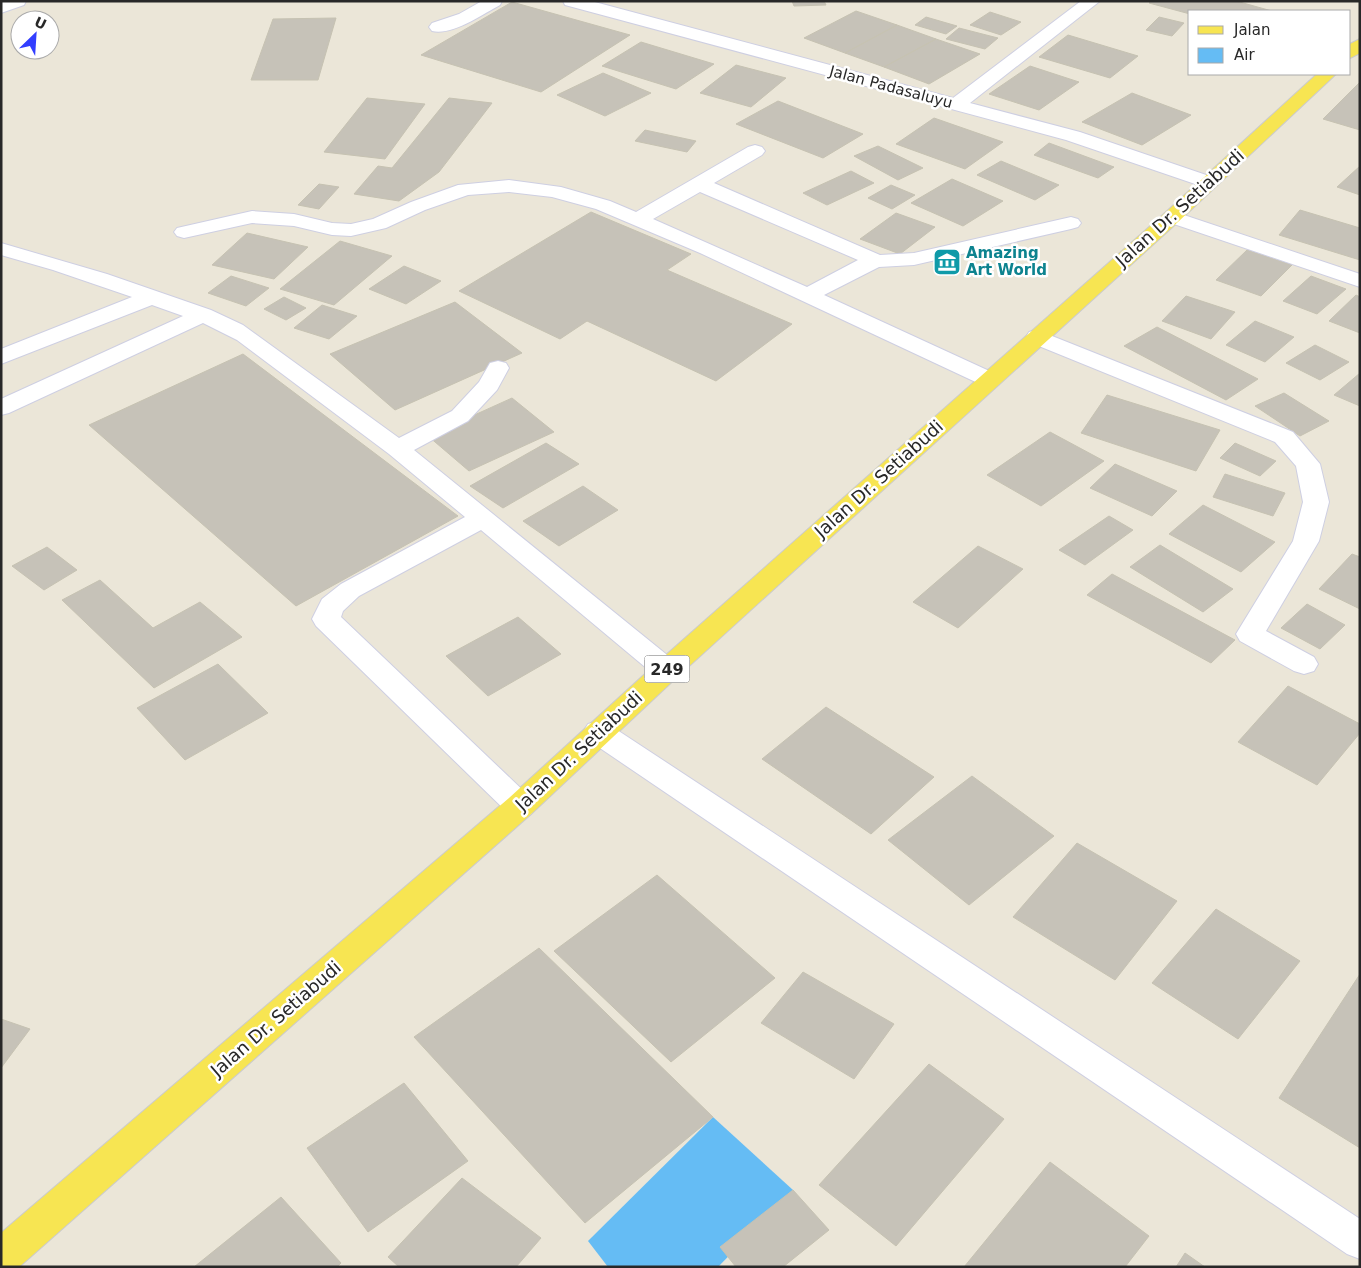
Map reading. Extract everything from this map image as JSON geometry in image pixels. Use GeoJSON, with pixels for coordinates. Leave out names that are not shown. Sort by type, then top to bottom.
{"type":"FeatureCollection","features":[{"type":"Feature","properties":{"kind":"main road","name":"Jalan Dr. Setiabudi"},"geometry":{"type":"LineString","coordinates":[[1,1258],[520,806],[598,732],[1172,217],[1326,75]]}},
{"type":"Feature","properties":{"kind":"street"},"geometry":{"type":"LineString","coordinates":[[1,8],[18,1]]}},
{"type":"Feature","properties":{"kind":"street"},"geometry":{"type":"LineString","coordinates":[[438,27],[465,18],[494,1]]}},
{"type":"Feature","properties":{"kind":"street"},"geometry":{"type":"LineString","coordinates":[[957,104],[1092,1]]}},
{"type":"Feature","properties":{"kind":"street","name":"Jalan Padasaluyu"},"geometry":{"type":"LineString","coordinates":[[581,3],[1072,136],[1208,182]]}},
{"type":"Feature","properties":{"kind":"street"},"geometry":{"type":"LineString","coordinates":[[637,220],[755,151]]}},
{"type":"Feature","properties":{"kind":"street"},"geometry":{"type":"LineString","coordinates":[[699,184],[877,261]]}},
{"type":"Feature","properties":{"kind":"street"},"geometry":{"type":"LineString","coordinates":[[184,232],[252,217],[294,220],[332,229],[351,230],[379,224],[418,206],[465,189],[509,186],[554,191],[604,206],[637,220],[990,380]]}},
{"type":"Feature","properties":{"kind":"street"},"geometry":{"type":"LineString","coordinates":[[1172,217],[1360,281]]}},
{"type":"Feature","properties":{"kind":"street"},"geometry":{"type":"LineString","coordinates":[[807,296],[864,265],[877,261],[914,259],[1071,223]]}},
{"type":"Feature","properties":{"kind":"street"},"geometry":{"type":"LineString","coordinates":[[1,249],[59,264],[203,315],[245,335],[398,449],[667,670]]}},
{"type":"Feature","properties":{"kind":"street"},"geometry":{"type":"LineString","coordinates":[[1,358],[152,297]]}},
{"type":"Feature","properties":{"kind":"street"},"geometry":{"type":"LineString","coordinates":[[1,408],[203,315]]}},
{"type":"Feature","properties":{"kind":"street"},"geometry":{"type":"LineString","coordinates":[[1037,337],[1284,438],[1308,464],[1316,502],[1306,541],[1250,634],[1304,664]]}},
{"type":"Feature","properties":{"kind":"street"},"geometry":{"type":"LineString","coordinates":[[398,449],[460,416],[489,385],[498,368]]}},
{"type":"Feature","properties":{"kind":"street"},"geometry":{"type":"LineString","coordinates":[[482,519],[350,590],[332,606],[326,619],[520,806]]}},
{"type":"Feature","properties":{"kind":"street"},"geometry":{"type":"LineString","coordinates":[[598,732],[1360,1241]]}},
{"type":"Feature","properties":{"kind":"water"},"geometry":{"type":"Polygon","coordinates":[[[713,1117],[793,1190],[718,1267],[608,1267],[588,1241],[713,1117]]]}},
{"type":"Feature","properties":{"kind":"building"},"geometry":{"type":"Polygon","coordinates":[[[792,1],[824,1],[826,5],[794,6],[792,1]]]}},
{"type":"Feature","properties":{"kind":"building"},"geometry":{"type":"Polygon","coordinates":[[[1151,1],[1236,1],[1268,10],[1188,10],[1188,13],[1149,3],[1151,1]]]}},
{"type":"Feature","properties":{"kind":"building"},"geometry":{"type":"Polygon","coordinates":[[[512,2],[630,35],[541,92],[421,55],[512,2]]]}},
{"type":"Feature","properties":{"kind":"building"},"geometry":{"type":"Polygon","coordinates":[[[856,11],[897,25],[845,53],[804,38],[856,11]]]}},
{"type":"Feature","properties":{"kind":"building"},"geometry":{"type":"Polygon","coordinates":[[[990,12],[1021,22],[1001,35],[970,25],[990,12]]]}},
{"type":"Feature","properties":{"kind":"building"},"geometry":{"type":"Polygon","coordinates":[[[926,17],[957,26],[946,34],[915,25],[926,17]]]}},
{"type":"Feature","properties":{"kind":"building"},"geometry":{"type":"Polygon","coordinates":[[[1159,17],[1184,23],[1172,36],[1146,30],[1159,17]]]}},
{"type":"Feature","properties":{"kind":"building"},"geometry":{"type":"Polygon","coordinates":[[[336,18],[318,80],[251,80],[273,19],[336,18]]]}},
{"type":"Feature","properties":{"kind":"building"},"geometry":{"type":"Polygon","coordinates":[[[897,25],[936,39],[884,67],[845,53],[897,25]]]}},
{"type":"Feature","properties":{"kind":"building"},"geometry":{"type":"Polygon","coordinates":[[[959,28],[998,38],[985,49],[946,39],[959,28]]]}},
{"type":"Feature","properties":{"kind":"building"},"geometry":{"type":"Polygon","coordinates":[[[1068,35],[1138,56],[1110,78],[1039,57],[1068,35]]]}},
{"type":"Feature","properties":{"kind":"building"},"geometry":{"type":"Polygon","coordinates":[[[936,39],[980,54],[929,84],[884,67],[936,39]]]}},
{"type":"Feature","properties":{"kind":"building"},"geometry":{"type":"Polygon","coordinates":[[[641,42],[714,64],[676,89],[602,66],[641,42]]]}},
{"type":"Feature","properties":{"kind":"building"},"geometry":{"type":"Polygon","coordinates":[[[736,65],[786,78],[751,107],[700,93],[736,65]]]}},
{"type":"Feature","properties":{"kind":"building"},"geometry":{"type":"Polygon","coordinates":[[[1030,66],[1079,82],[1039,110],[989,94],[1030,66]]]}},
{"type":"Feature","properties":{"kind":"building"},"geometry":{"type":"Polygon","coordinates":[[[603,73],[651,93],[605,116],[557,95],[603,73]]]}},
{"type":"Feature","properties":{"kind":"building"},"geometry":{"type":"Polygon","coordinates":[[[1360,82],[1360,130],[1323,119],[1360,82]]]}},
{"type":"Feature","properties":{"kind":"building"},"geometry":{"type":"Polygon","coordinates":[[[1132,93],[1191,115],[1142,145],[1082,122],[1132,93]]]}},
{"type":"Feature","properties":{"kind":"building"},"geometry":{"type":"Polygon","coordinates":[[[367,98],[425,104],[385,159],[324,152],[367,98]]]}},
{"type":"Feature","properties":{"kind":"building"},"geometry":{"type":"Polygon","coordinates":[[[449,98],[492,103],[439,172],[399,201],[354,194],[378,166],[392,168],[449,98]]]}},
{"type":"Feature","properties":{"kind":"building"},"geometry":{"type":"Polygon","coordinates":[[[778,101],[863,134],[823,158],[736,124],[778,101]]]}},
{"type":"Feature","properties":{"kind":"building"},"geometry":{"type":"Polygon","coordinates":[[[934,118],[1003,142],[965,169],[896,144],[934,118]]]}},
{"type":"Feature","properties":{"kind":"building"},"geometry":{"type":"Polygon","coordinates":[[[645,130],[696,141],[687,152],[635,141],[645,130]]]}},
{"type":"Feature","properties":{"kind":"building"},"geometry":{"type":"Polygon","coordinates":[[[1049,143],[1114,167],[1098,178],[1034,155],[1049,143]]]}},
{"type":"Feature","properties":{"kind":"building"},"geometry":{"type":"Polygon","coordinates":[[[878,146],[923,168],[898,180],[854,156],[878,146]]]}},
{"type":"Feature","properties":{"kind":"building"},"geometry":{"type":"Polygon","coordinates":[[[1001,161],[1059,185],[1035,200],[977,175],[1001,161]]]}},
{"type":"Feature","properties":{"kind":"building"},"geometry":{"type":"Polygon","coordinates":[[[1360,166],[1360,195],[1337,187],[1360,166]]]}},
{"type":"Feature","properties":{"kind":"building"},"geometry":{"type":"Polygon","coordinates":[[[851,171],[874,183],[827,205],[803,193],[851,171]]]}},
{"type":"Feature","properties":{"kind":"building"},"geometry":{"type":"Polygon","coordinates":[[[952,179],[1003,201],[963,226],[911,203],[952,179]]]}},
{"type":"Feature","properties":{"kind":"building"},"geometry":{"type":"Polygon","coordinates":[[[319,184],[339,187],[319,209],[298,205],[319,184]]]}},
{"type":"Feature","properties":{"kind":"building"},"geometry":{"type":"Polygon","coordinates":[[[891,185],[915,195],[892,209],[868,198],[891,185]]]}},
{"type":"Feature","properties":{"kind":"building"},"geometry":{"type":"Polygon","coordinates":[[[1300,210],[1360,228],[1360,260],[1279,235],[1300,210]]]}},
{"type":"Feature","properties":{"kind":"building"},"geometry":{"type":"Polygon","coordinates":[[[591,212],[691,254],[667,270],[792,324],[716,381],[587,321],[560,339],[459,291],[591,212]]]}},
{"type":"Feature","properties":{"kind":"building"},"geometry":{"type":"Polygon","coordinates":[[[896,213],[935,227],[900,254],[860,239],[896,213]]]}},
{"type":"Feature","properties":{"kind":"building"},"geometry":{"type":"Polygon","coordinates":[[[247,233],[308,247],[274,279],[212,265],[247,233]]]}},
{"type":"Feature","properties":{"kind":"building"},"geometry":{"type":"Polygon","coordinates":[[[340,241],[392,256],[334,305],[280,289],[340,241]]]}},
{"type":"Feature","properties":{"kind":"building"},"geometry":{"type":"Polygon","coordinates":[[[1247,250],[1292,265],[1261,296],[1216,280],[1247,250]]]}},
{"type":"Feature","properties":{"kind":"building"},"geometry":{"type":"Polygon","coordinates":[[[404,266],[441,281],[406,304],[369,289],[404,266]]]}},
{"type":"Feature","properties":{"kind":"building"},"geometry":{"type":"Polygon","coordinates":[[[231,276],[269,288],[246,306],[208,293],[231,276]]]}},
{"type":"Feature","properties":{"kind":"building"},"geometry":{"type":"Polygon","coordinates":[[[1311,276],[1346,289],[1317,314],[1283,301],[1311,276]]]}},
{"type":"Feature","properties":{"kind":"building"},"geometry":{"type":"Polygon","coordinates":[[[1356,295],[1360,297],[1360,333],[1329,321],[1356,295]]]}},
{"type":"Feature","properties":{"kind":"building"},"geometry":{"type":"Polygon","coordinates":[[[1186,296],[1235,312],[1211,339],[1162,321],[1186,296]]]}},
{"type":"Feature","properties":{"kind":"building"},"geometry":{"type":"Polygon","coordinates":[[[284,297],[306,308],[286,320],[264,309],[284,297]]]}},
{"type":"Feature","properties":{"kind":"building"},"geometry":{"type":"Polygon","coordinates":[[[455,302],[522,353],[395,410],[330,354],[455,302]]]}},
{"type":"Feature","properties":{"kind":"building"},"geometry":{"type":"Polygon","coordinates":[[[322,305],[357,316],[329,339],[294,328],[322,305]]]}},
{"type":"Feature","properties":{"kind":"building"},"geometry":{"type":"Polygon","coordinates":[[[1255,321],[1294,337],[1265,362],[1226,345],[1255,321]]]}},
{"type":"Feature","properties":{"kind":"building"},"geometry":{"type":"Polygon","coordinates":[[[1157,327],[1258,379],[1226,400],[1124,346],[1157,327]]]}},
{"type":"Feature","properties":{"kind":"building"},"geometry":{"type":"Polygon","coordinates":[[[1315,345],[1349,362],[1320,380],[1286,363],[1315,345]]]}},
{"type":"Feature","properties":{"kind":"building"},"geometry":{"type":"Polygon","coordinates":[[[243,354],[458,516],[296,606],[89,425],[243,354]]]}},
{"type":"Feature","properties":{"kind":"building"},"geometry":{"type":"Polygon","coordinates":[[[1360,373],[1360,406],[1334,395],[1360,373]]]}},
{"type":"Feature","properties":{"kind":"building"},"geometry":{"type":"Polygon","coordinates":[[[1284,393],[1329,421],[1300,436],[1255,406],[1284,393]]]}},
{"type":"Feature","properties":{"kind":"building"},"geometry":{"type":"Polygon","coordinates":[[[1107,395],[1220,430],[1196,471],[1081,433],[1107,395]]]}},
{"type":"Feature","properties":{"kind":"building"},"geometry":{"type":"Polygon","coordinates":[[[512,398],[554,432],[469,471],[428,436],[512,398]]]}},
{"type":"Feature","properties":{"kind":"building"},"geometry":{"type":"Polygon","coordinates":[[[1050,432],[1104,461],[1041,506],[987,475],[1050,432]]]}},
{"type":"Feature","properties":{"kind":"building"},"geometry":{"type":"Polygon","coordinates":[[[546,443],[579,464],[503,508],[470,486],[546,443]]]}},
{"type":"Feature","properties":{"kind":"building"},"geometry":{"type":"Polygon","coordinates":[[[1235,443],[1276,461],[1260,476],[1220,458],[1235,443]]]}},
{"type":"Feature","properties":{"kind":"building"},"geometry":{"type":"Polygon","coordinates":[[[1115,464],[1177,491],[1152,516],[1090,488],[1115,464]]]}},
{"type":"Feature","properties":{"kind":"building"},"geometry":{"type":"Polygon","coordinates":[[[1225,474],[1285,493],[1273,516],[1213,497],[1225,474]]]}},
{"type":"Feature","properties":{"kind":"building"},"geometry":{"type":"Polygon","coordinates":[[[583,486],[618,510],[559,546],[523,521],[583,486]]]}},
{"type":"Feature","properties":{"kind":"building"},"geometry":{"type":"Polygon","coordinates":[[[1203,505],[1275,542],[1241,572],[1169,534],[1203,505]]]}},
{"type":"Feature","properties":{"kind":"building"},"geometry":{"type":"Polygon","coordinates":[[[1109,516],[1133,530],[1085,565],[1059,550],[1109,516]]]}},
{"type":"Feature","properties":{"kind":"building"},"geometry":{"type":"Polygon","coordinates":[[[1160,545],[1233,589],[1203,612],[1130,567],[1160,545]]]}},
{"type":"Feature","properties":{"kind":"building"},"geometry":{"type":"Polygon","coordinates":[[[978,546],[1023,569],[958,628],[913,602],[978,546]]]}},
{"type":"Feature","properties":{"kind":"building"},"geometry":{"type":"Polygon","coordinates":[[[47,547],[77,570],[44,590],[12,566],[47,547]]]}},
{"type":"Feature","properties":{"kind":"building"},"geometry":{"type":"Polygon","coordinates":[[[1352,554],[1360,557],[1360,609],[1319,589],[1352,554]]]}},
{"type":"Feature","properties":{"kind":"building"},"geometry":{"type":"Polygon","coordinates":[[[1112,574],[1235,640],[1211,663],[1087,595],[1112,574]]]}},
{"type":"Feature","properties":{"kind":"building"},"geometry":{"type":"Polygon","coordinates":[[[100,580],[153,628],[200,602],[242,637],[154,688],[62,600],[100,580]]]}},
{"type":"Feature","properties":{"kind":"building"},"geometry":{"type":"Polygon","coordinates":[[[1307,604],[1345,625],[1320,649],[1281,628],[1307,604]]]}},
{"type":"Feature","properties":{"kind":"building"},"geometry":{"type":"Polygon","coordinates":[[[518,617],[561,654],[488,696],[446,656],[518,617]]]}},
{"type":"Feature","properties":{"kind":"building"},"geometry":{"type":"Polygon","coordinates":[[[218,664],[268,713],[185,760],[137,708],[218,664]]]}},
{"type":"Feature","properties":{"kind":"building"},"geometry":{"type":"Polygon","coordinates":[[[1288,686],[1360,724],[1360,733],[1317,785],[1238,742],[1288,686]]]}},
{"type":"Feature","properties":{"kind":"building"},"geometry":{"type":"Polygon","coordinates":[[[826,707],[934,777],[871,834],[762,759],[826,707]]]}},
{"type":"Feature","properties":{"kind":"building"},"geometry":{"type":"Polygon","coordinates":[[[972,776],[1054,836],[969,905],[888,840],[972,776]]]}},
{"type":"Feature","properties":{"kind":"building"},"geometry":{"type":"Polygon","coordinates":[[[1077,843],[1177,901],[1115,980],[1013,917],[1077,843]]]}},
{"type":"Feature","properties":{"kind":"building"},"geometry":{"type":"Polygon","coordinates":[[[657,875],[775,978],[671,1062],[554,951],[657,875]]]}},
{"type":"Feature","properties":{"kind":"building"},"geometry":{"type":"Polygon","coordinates":[[[1216,909],[1300,961],[1238,1039],[1152,983],[1216,909]]]}},
{"type":"Feature","properties":{"kind":"building"},"geometry":{"type":"Polygon","coordinates":[[[539,948],[713,1117],[585,1223],[414,1037],[539,948]]]}},
{"type":"Feature","properties":{"kind":"building"},"geometry":{"type":"Polygon","coordinates":[[[803,972],[894,1024],[854,1079],[761,1023],[803,972]]]}},
{"type":"Feature","properties":{"kind":"building"},"geometry":{"type":"Polygon","coordinates":[[[1360,974],[1360,1148],[1279,1098],[1360,974]]]}},
{"type":"Feature","properties":{"kind":"building"},"geometry":{"type":"Polygon","coordinates":[[[1,1019],[30,1029],[1,1068],[1,1019]]]}},
{"type":"Feature","properties":{"kind":"building"},"geometry":{"type":"Polygon","coordinates":[[[929,1064],[1004,1119],[896,1246],[819,1185],[929,1064]]]}},
{"type":"Feature","properties":{"kind":"building"},"geometry":{"type":"Polygon","coordinates":[[[404,1083],[468,1161],[368,1232],[307,1148],[404,1083]]]}},
{"type":"Feature","properties":{"kind":"building"},"geometry":{"type":"Polygon","coordinates":[[[1050,1162],[1149,1236],[1125,1267],[964,1267],[1050,1162]]]}},
{"type":"Feature","properties":{"kind":"building"},"geometry":{"type":"Polygon","coordinates":[[[462,1178],[541,1238],[516,1267],[399,1267],[388,1257],[462,1178]]]}},
{"type":"Feature","properties":{"kind":"building"},"geometry":{"type":"Polygon","coordinates":[[[793,1190],[829,1230],[783,1267],[736,1267],[720,1247],[793,1190]]]}},
{"type":"Feature","properties":{"kind":"building"},"geometry":{"type":"Polygon","coordinates":[[[281,1197],[341,1263],[337,1267],[194,1267],[281,1197]]]}},
{"type":"Feature","properties":{"kind":"building"},"geometry":{"type":"Polygon","coordinates":[[[1185,1253],[1205,1267],[1176,1267],[1185,1253]]]}},
{"type":"Feature","properties":{"kind":"place","name":"Amazing Art World"},"geometry":{"type":"Point","coordinates":[947,262]}}]}
